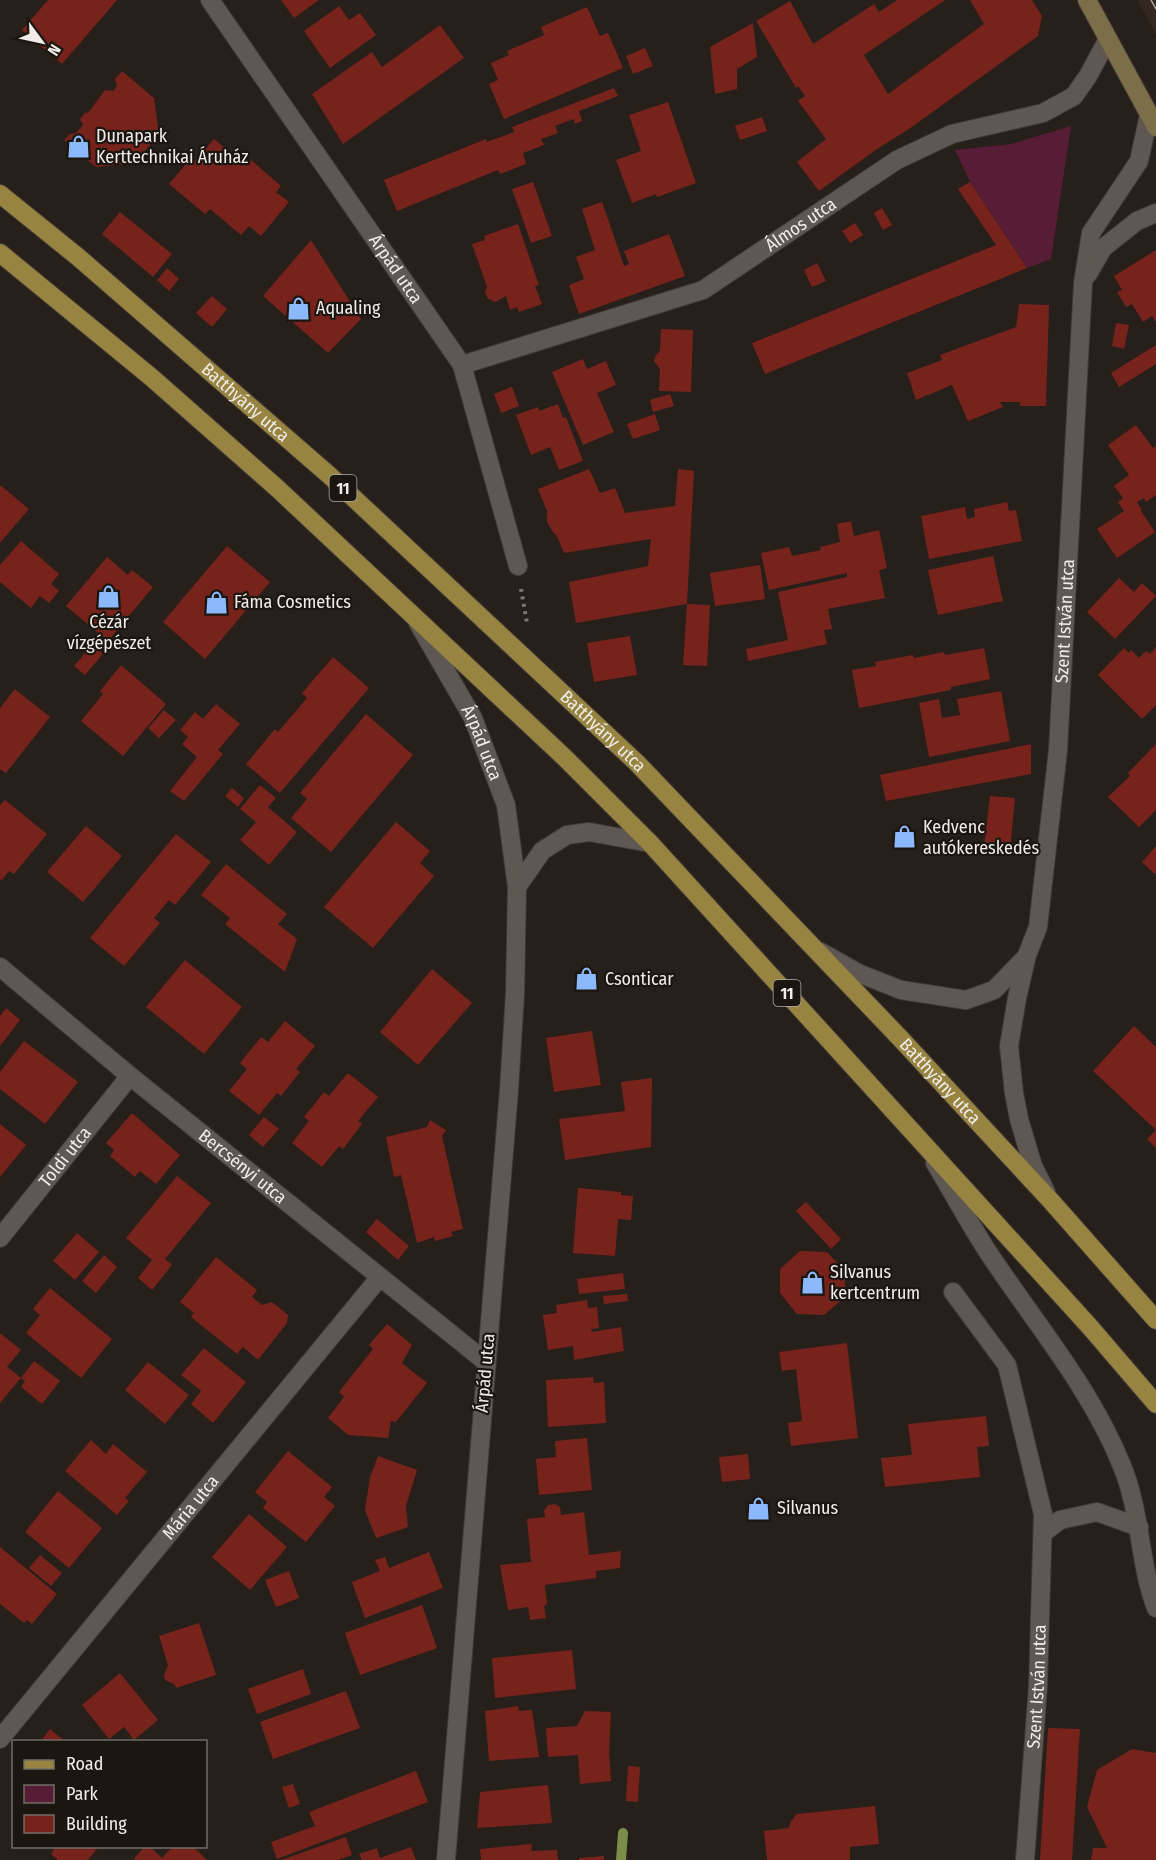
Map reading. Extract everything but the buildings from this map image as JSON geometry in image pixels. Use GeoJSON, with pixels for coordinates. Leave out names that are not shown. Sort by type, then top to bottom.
{"type":"FeatureCollection","features":[{"type":"Feature","properties":{"kind":"main road"},"geometry":{"type":"LineString","coordinates":[[1087,0],[1152,121]]}},
{"type":"Feature","properties":{"kind":"main road","name":"Batthyány utca"},"geometry":{"type":"LineString","coordinates":[[0,194],[78,257],[329,475],[637,763],[1051,1201],[1156,1320]]}},
{"type":"Feature","properties":{"kind":"main road","name":"11"},"geometry":{"type":"LineString","coordinates":[[0,253],[151,377],[278,489],[544,738],[650,843],[1090,1327],[1156,1404]]}},
{"type":"Feature","properties":{"kind":"street","name":"Árpád utca"},"geometry":{"type":"LineString","coordinates":[[210,0],[462,365],[518,566]]}},
{"type":"Feature","properties":{"kind":"street","name":"Álmos utca"},"geometry":{"type":"LineString","coordinates":[[462,365],[703,290],[897,160],[952,134],[1043,112],[1074,96],[1108,39]]}},
{"type":"Feature","properties":{"kind":"street","name":"Szent István utca"},"geometry":{"type":"LineString","coordinates":[[1051,1201],[1033,1166],[1019,1119],[1009,1046],[1027,955],[1038,927],[1058,750],[1083,283],[1090,233],[1139,161],[1152,121]]}},
{"type":"Feature","properties":{"kind":"street","name":"Szent István utca"},"geometry":{"type":"LineString","coordinates":[[1083,283],[1103,248],[1137,221],[1156,213]]}},
{"type":"Feature","properties":{"kind":"street","name":"Árpád utca"},"geometry":{"type":"LineString","coordinates":[[411,612],[473,718],[506,805],[517,887],[515,994],[446,1860]]}},
{"type":"Feature","properties":{"kind":"street"},"geometry":{"type":"LineString","coordinates":[[517,887],[542,851],[567,835],[589,832],[650,843]]}},
{"type":"Feature","properties":{"kind":"street","name":"Szent István utca"},"geometry":{"type":"LineString","coordinates":[[816,950],[858,973],[901,990],[966,1000],[994,990],[1027,955]]}},
{"type":"Feature","properties":{"kind":"street","name":"Bercsényi utca"},"geometry":{"type":"LineString","coordinates":[[0,967],[130,1076],[486,1362]]}},
{"type":"Feature","properties":{"kind":"street","name":"Toldi utca"},"geometry":{"type":"LineString","coordinates":[[0,1238],[130,1076]]}},
{"type":"Feature","properties":{"kind":"street"},"geometry":{"type":"LineString","coordinates":[[923,1143],[987,1249],[1096,1412],[1123,1467],[1139,1527],[1148,1586],[1156,1608]]}},
{"type":"Feature","properties":{"kind":"street","name":"Mária utca"},"geometry":{"type":"LineString","coordinates":[[0,1739],[380,1277]]}},
{"type":"Feature","properties":{"kind":"street","name":"Szent István utca"},"geometry":{"type":"LineString","coordinates":[[953,1292],[1007,1365],[1043,1514],[1038,1686],[1025,1860]]}},
{"type":"Feature","properties":{"kind":"street"},"geometry":{"type":"LineString","coordinates":[[1043,1533],[1060,1521],[1097,1512],[1139,1527]]}},
{"type":"Feature","properties":{"kind":"path"},"geometry":{"type":"LineString","coordinates":[[518,566],[526,623],[535,631]]}},
{"type":"Feature","properties":{"kind":"shaded area"},"geometry":{"type":"Polygon","coordinates":[[[1137,0],[1156,0],[1156,34],[1137,0]]]}},
{"type":"Feature","properties":{"kind":"green space"},"geometry":{"type":"Polygon","coordinates":[[[1071,126],[1051,259],[1027,268],[970,182],[955,150],[1011,144],[1071,126]]]}},
{"type":"Feature","properties":{"kind":"waterway"},"geometry":{"type":"LineString","coordinates":[[621,1860],[623,1833]]}},
{"type":"Feature","properties":{"kind":"tram line"},"geometry":{"type":"LineString","coordinates":[[1151,0],[1156,9]]}},
{"type":"Feature","properties":{"kind":"place","name":"Dunapark Kerttechnikai Áruház"},"geometry":{"type":"Point","coordinates":[78,146]}},
{"type":"Feature","properties":{"kind":"place","name":"Aqualing"},"geometry":{"type":"Point","coordinates":[298,308]}},
{"type":"Feature","properties":{"kind":"place","name":"Cézár vízgépészet"},"geometry":{"type":"Point","coordinates":[109,596]}},
{"type":"Feature","properties":{"kind":"place","name":"Fáma Cosmetics"},"geometry":{"type":"Point","coordinates":[216,602]}},
{"type":"Feature","properties":{"kind":"place","name":"Kedvenc autókereskedés"},"geometry":{"type":"Point","coordinates":[905,837]}},
{"type":"Feature","properties":{"kind":"place","name":"Csonticar"},"geometry":{"type":"Point","coordinates":[587,979]}},
{"type":"Feature","properties":{"kind":"place","name":"Silvanus kertcentrum"},"geometry":{"type":"Point","coordinates":[812,1282]}},
{"type":"Feature","properties":{"kind":"place","name":"Silvanus"},"geometry":{"type":"Point","coordinates":[759,1508]}}]}
